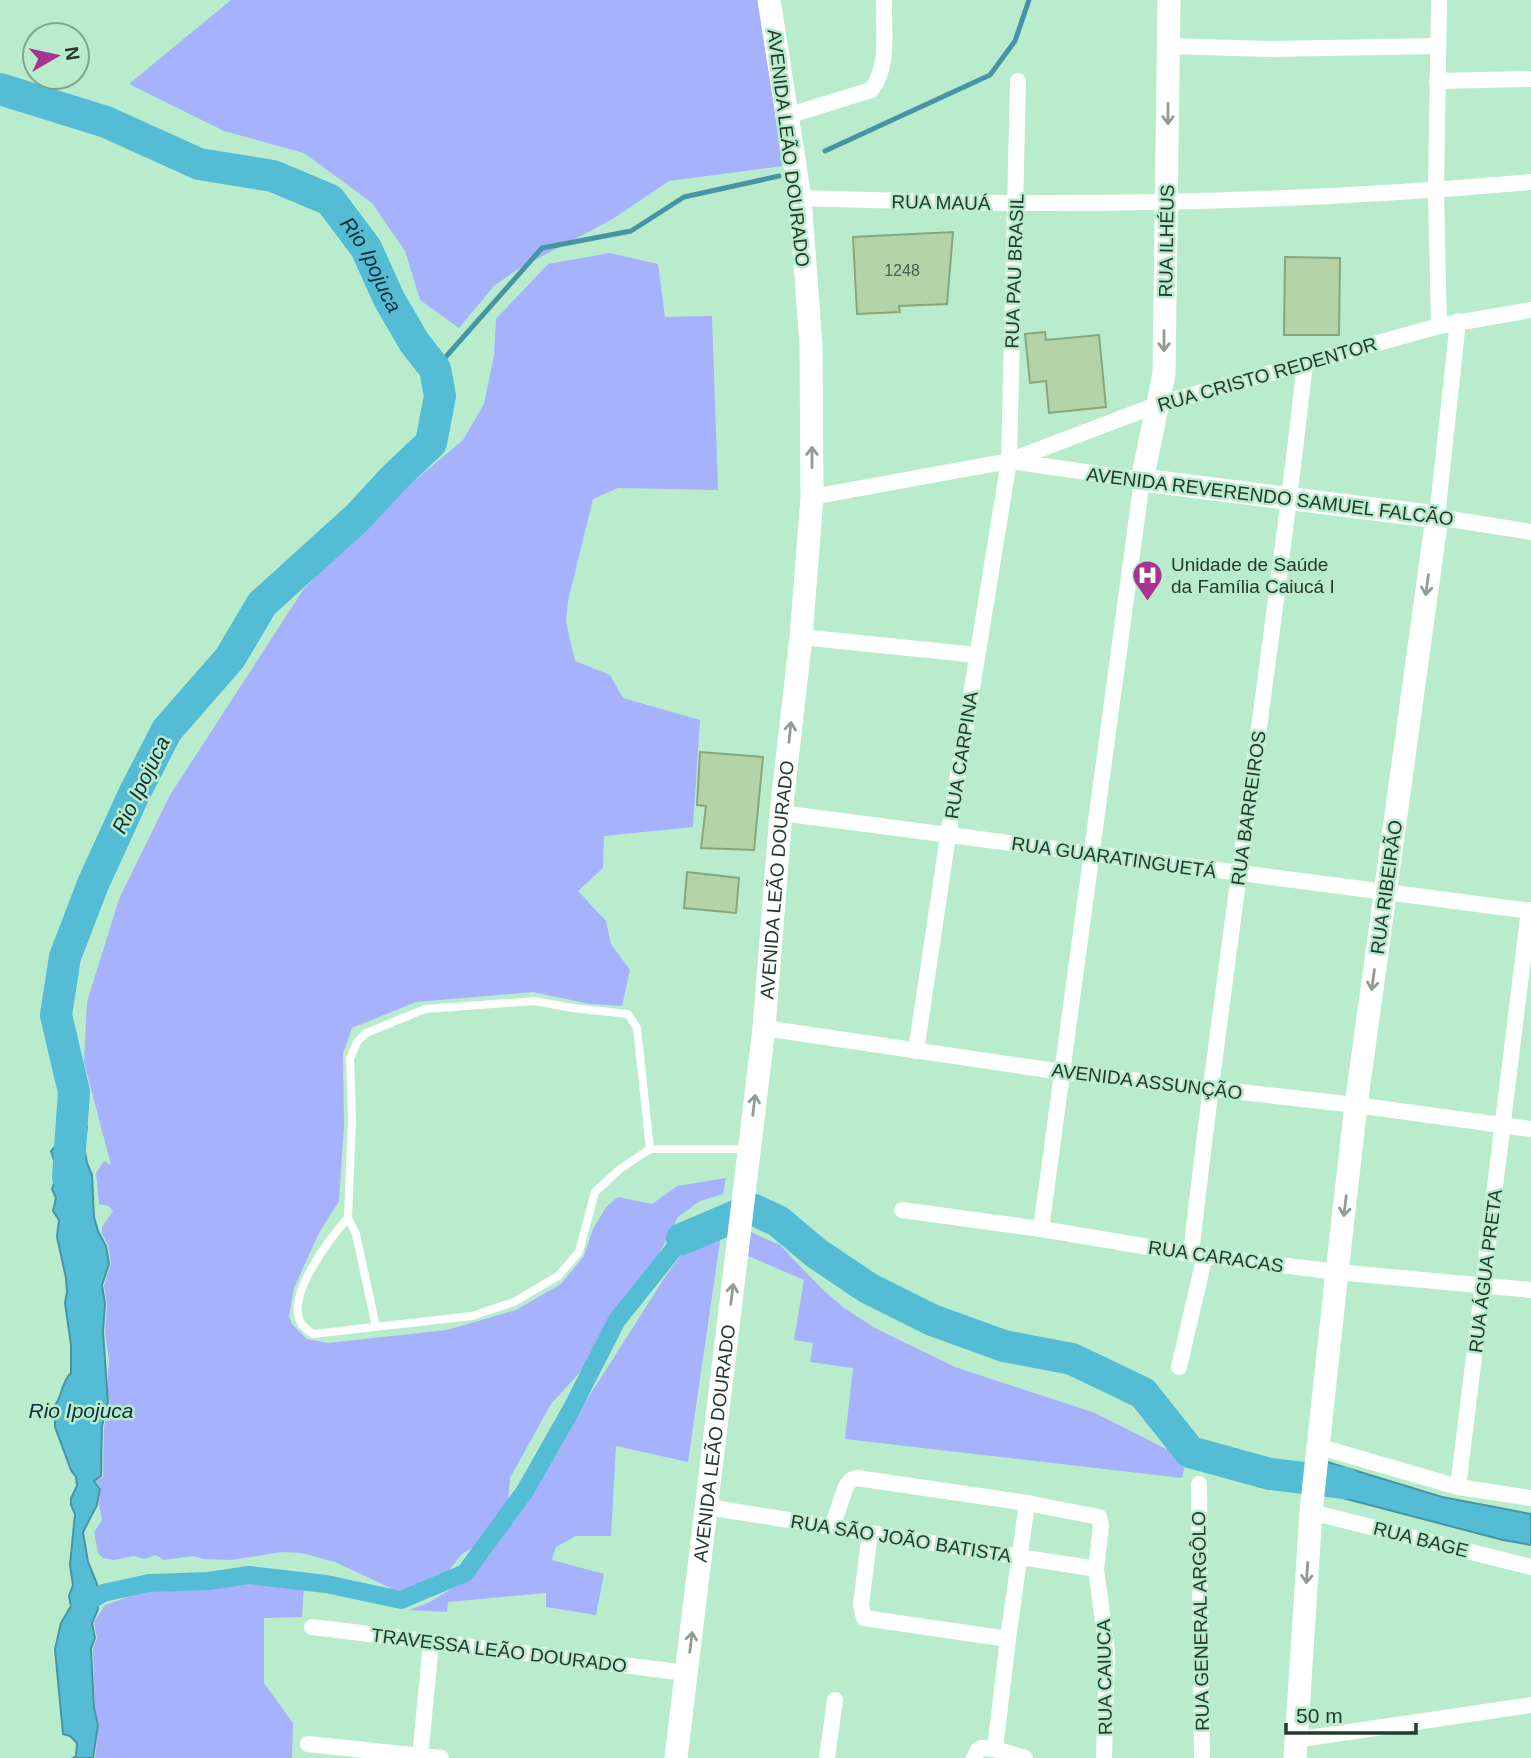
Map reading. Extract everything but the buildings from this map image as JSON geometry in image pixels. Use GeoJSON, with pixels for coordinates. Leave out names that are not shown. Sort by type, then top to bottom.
{"type":"FeatureCollection","features":[{"type":"Feature","properties":{"kind":"main road","name":"AVENIDA LEÃO DOURADO"},"geometry":{"type":"LineString","coordinates":[[676,1758],[764,1028],[781,813],[801,637],[812,497],[811,345],[800,198],[769,0]]}},
{"type":"Feature","properties":{"kind":"main road","name":"RUA ILHÉUS"},"geometry":{"type":"LineString","coordinates":[[1142,480],[1164,374],[1169,0]]}},
{"type":"Feature","properties":{"kind":"main road","name":"AVENIDA REVERENDO SAMUEL FALCÃO"},"geometry":{"type":"LineString","coordinates":[[1142,480],[1437,517]]}},
{"type":"Feature","properties":{"kind":"main road","name":"RUA RIBEIRÃO"},"geometry":{"type":"LineString","coordinates":[[1295,1749],[1317,1449],[1356,1105],[1437,517]]}},
{"type":"Feature","properties":{"kind":"street"},"geometry":{"type":"LineString","coordinates":[[786,116],[871,90],[880,80],[884,0]]}},
{"type":"Feature","properties":{"kind":"street"},"geometry":{"type":"LineString","coordinates":[[1439,0],[1436,190],[1439,326]]}},
{"type":"Feature","properties":{"kind":"street"},"geometry":{"type":"LineString","coordinates":[[1168,46],[1268,49],[1438,46]]}},
{"type":"Feature","properties":{"kind":"street"},"geometry":{"type":"LineString","coordinates":[[1437,82],[1531,79]]}},
{"type":"Feature","properties":{"kind":"street","name":"RUA PAU BRASIL"},"geometry":{"type":"LineString","coordinates":[[1009,461],[1018,81]]}},
{"type":"Feature","properties":{"kind":"street","name":"RUA MAUÁ"},"geometry":{"type":"LineString","coordinates":[[800,198],[1016,203],[1167,202],[1436,190],[1531,182]]}},
{"type":"Feature","properties":{"kind":"street","name":"RUA CRISTO REDENTOR"},"geometry":{"type":"LineString","coordinates":[[1009,461],[1159,404],[1458,321],[1531,310]]}},
{"type":"Feature","properties":{"kind":"street","name":"RUA RIBEIRÃO"},"geometry":{"type":"LineString","coordinates":[[1437,517],[1458,321]]}},
{"type":"Feature","properties":{"kind":"street","name":"RUA BARREIROS"},"geometry":{"type":"LineString","coordinates":[[1179,1367],[1198,1254],[1209,1088],[1290,500],[1305,363]]}},
{"type":"Feature","properties":{"kind":"street"},"geometry":{"type":"LineString","coordinates":[[812,497],[1009,461]]}},
{"type":"Feature","properties":{"kind":"street","name":"AVENIDA REVERENDO SAMUEL FALCÃO"},"geometry":{"type":"LineString","coordinates":[[1009,461],[1142,480]]}},
{"type":"Feature","properties":{"kind":"street","name":"RUA CARPINA"},"geometry":{"type":"LineString","coordinates":[[916,1051],[1009,461]]}},
{"type":"Feature","properties":{"kind":"street"},"geometry":{"type":"LineString","coordinates":[[1041,1229],[1142,480]]}},
{"type":"Feature","properties":{"kind":"street","name":"AVENIDA REVERENDO SAMUEL FALCÃO"},"geometry":{"type":"LineString","coordinates":[[1437,517],[1531,532]]}},
{"type":"Feature","properties":{"kind":"street"},"geometry":{"type":"LineString","coordinates":[[801,637],[977,655]]}},
{"type":"Feature","properties":{"kind":"street","name":"RUA GUARATINGUETÁ"},"geometry":{"type":"LineString","coordinates":[[781,813],[1530,910]]}},
{"type":"Feature","properties":{"kind":"street","name":"RUA ÁGUA PRETA"},"geometry":{"type":"LineString","coordinates":[[1458,1487],[1530,910]]}},
{"type":"Feature","properties":{"kind":"street","name":"AVENIDA ASSUNÇÃO"},"geometry":{"type":"LineString","coordinates":[[764,1028],[1062,1072],[1356,1105],[1531,1129]]}},
{"type":"Feature","properties":{"kind":"street","name":"RUA CARACAS"},"geometry":{"type":"LineString","coordinates":[[902,1210],[1337,1272],[1531,1290]]}},
{"type":"Feature","properties":{"kind":"street"},"geometry":{"type":"LineString","coordinates":[[1317,1449],[1458,1487],[1531,1499]]}},
{"type":"Feature","properties":{"kind":"street"},"geometry":{"type":"LineString","coordinates":[[832,1527],[850,1480],[864,1479],[1027,1503],[995,1749]]}},
{"type":"Feature","properties":{"kind":"street","name":"RUA GENERAL ARGÔLO"},"geometry":{"type":"LineString","coordinates":[[1199,1484],[1202,1758]]}},
{"type":"Feature","properties":{"kind":"street","name":"RUA CAIUCA"},"geometry":{"type":"LineString","coordinates":[[1027,1503],[1099,1517],[1101,1527],[1096,1569],[1108,1651],[1105,1756]]}},
{"type":"Feature","properties":{"kind":"street","name":"RUA SÃO JOÃO BATISTA"},"geometry":{"type":"LineString","coordinates":[[707,1507],[1096,1569]]}},
{"type":"Feature","properties":{"kind":"street","name":"RUA BAGE"},"geometry":{"type":"LineString","coordinates":[[1312,1508],[1531,1566]]}},
{"type":"Feature","properties":{"kind":"street"},"geometry":{"type":"LineString","coordinates":[[870,1533],[861,1605],[864,1618],[1008,1639]]}},
{"type":"Feature","properties":{"kind":"street","name":"TRAVESSA LEÃO DOURADO"},"geometry":{"type":"LineString","coordinates":[[312,1626],[687,1673]]}},
{"type":"Feature","properties":{"kind":"street"},"geometry":{"type":"LineString","coordinates":[[420,1757],[431,1643]]}},
{"type":"Feature","properties":{"kind":"street"},"geometry":{"type":"LineString","coordinates":[[827,1758],[835,1700]]}},
{"type":"Feature","properties":{"kind":"street"},"geometry":{"type":"LineString","coordinates":[[1295,1749],[1531,1705]]}},
{"type":"Feature","properties":{"kind":"street"},"geometry":{"type":"LineString","coordinates":[[308,1744],[441,1758]]}},
{"type":"Feature","properties":{"kind":"street"},"geometry":{"type":"LineString","coordinates":[[974,1758],[982,1748],[1025,1758]]}},
{"type":"Feature","properties":{"kind":"lane"},"geometry":{"type":"LineString","coordinates":[[376,1327],[356,1234],[348,1218],[352,1119],[350,1059],[357,1042],[366,1033],[425,1009],[535,1001],[628,1014],[637,1028],[650,1149]]}},
{"type":"Feature","properties":{"kind":"lane"},"geometry":{"type":"LineString","coordinates":[[348,1218],[330,1237],[303,1286],[297,1310],[301,1322],[313,1334],[472,1316],[514,1302],[558,1276],[579,1252],[595,1192],[620,1169],[650,1149],[749,1149]]}},
{"type":"Feature","properties":{"kind":"shaded area"},"geometry":{"type":"Polygon","coordinates":[[[231,0],[760,0],[782,166],[669,181],[611,220],[518,269],[494,286],[459,328],[420,300],[405,251],[372,203],[304,153],[224,131],[129,84],[231,0]]]}},
{"type":"Feature","properties":{"kind":"shaded area"},"geometry":{"type":"Polygon","coordinates":[[[610,253],[658,264],[665,317],[712,316],[718,490],[618,488],[593,499],[568,601],[566,622],[575,661],[610,675],[623,698],[700,720],[693,827],[604,836],[603,868],[578,891],[606,921],[611,944],[630,970],[622,1006],[590,1004],[533,992],[416,1002],[352,1028],[343,1053],[344,1126],[339,1201],[319,1233],[294,1288],[289,1316],[292,1324],[307,1339],[328,1343],[447,1330],[516,1310],[561,1284],[584,1256],[593,1229],[606,1207],[618,1197],[652,1204],[677,1186],[726,1178],[723,1194],[700,1201],[678,1217],[643,1284],[621,1308],[605,1339],[581,1371],[551,1404],[510,1478],[508,1503],[480,1543],[462,1554],[443,1578],[420,1588],[397,1591],[335,1562],[302,1553],[281,1552],[232,1560],[193,1556],[164,1560],[156,1555],[144,1559],[134,1556],[114,1560],[103,1558],[98,1553],[94,1532],[102,1520],[99,1505],[101,1488],[96,1481],[103,1477],[104,1427],[110,1402],[107,1390],[109,1361],[104,1286],[111,1263],[102,1227],[113,1211],[109,1206],[99,1204],[96,1173],[104,1161],[111,1165],[84,1062],[87,1002],[119,899],[170,795],[303,590],[387,504],[463,440],[484,404],[494,355],[496,319],[548,264],[610,253]]]}},
{"type":"Feature","properties":{"kind":"shaded area"},"geometry":{"type":"Polygon","coordinates":[[[748,1231],[780,1245],[822,1289],[844,1308],[875,1328],[955,1367],[1095,1413],[1186,1459],[1182,1478],[845,1439],[853,1368],[810,1362],[813,1343],[794,1340],[804,1280],[746,1255],[748,1231]]]}},
{"type":"Feature","properties":{"kind":"shaded area"},"geometry":{"type":"Polygon","coordinates":[[[721,1234],[688,1462],[616,1446],[611,1536],[576,1536],[556,1547],[552,1560],[604,1574],[596,1615],[546,1607],[546,1593],[448,1602],[447,1612],[409,1610],[430,1602],[474,1575],[529,1500],[570,1426],[667,1274],[688,1246],[721,1234]]]}},
{"type":"Feature","properties":{"kind":"shaded area"},"geometry":{"type":"Polygon","coordinates":[[[249,1579],[304,1586],[302,1617],[264,1618],[264,1683],[293,1723],[292,1758],[95,1758],[99,1724],[95,1709],[93,1649],[97,1638],[94,1622],[105,1605],[146,1591],[249,1579]]]}},
{"type":"Feature","properties":{"kind":"water","name":"Rio Ipojuca"},"geometry":{"type":"Polygon","coordinates":[[[87,1127],[84,1146],[92,1175],[94,1217],[106,1246],[109,1264],[102,1285],[108,1402],[102,1426],[101,1476],[94,1481],[100,1489],[97,1505],[83,1532],[88,1562],[97,1584],[98,1609],[92,1623],[95,1638],[91,1649],[94,1708],[98,1725],[93,1758],[73,1758],[76,1756],[77,1743],[70,1736],[63,1734],[55,1649],[61,1623],[71,1606],[69,1596],[73,1585],[70,1565],[75,1514],[71,1498],[77,1486],[76,1477],[55,1427],[55,1405],[65,1380],[71,1373],[71,1345],[65,1303],[66,1278],[57,1237],[59,1220],[53,1211],[56,1198],[52,1189],[58,1173],[51,1151],[63,1138],[87,1127]]]}},
{"type":"Feature","properties":{"kind":"water"},"geometry":{"type":"Polygon","coordinates":[[[1324,1461],[1442,1497],[1531,1514],[1531,1545],[1320,1492],[1324,1461]]]}},
{"type":"Feature","properties":{"kind":"waterway"},"geometry":{"type":"LineString","coordinates":[[825,151],[990,75],[1015,41],[1029,0]]}},
{"type":"Feature","properties":{"kind":"waterway","name":"Rio Ipojuca"},"geometry":{"type":"LineString","coordinates":[[0,89],[106,122],[199,164],[273,176],[330,200],[366,248],[389,299],[414,342],[435,369],[440,396],[431,443],[358,517],[262,604],[230,658],[167,730],[135,792],[93,884],[65,957],[56,1015],[74,1092],[68,1177]]}},
{"type":"Feature","properties":{"kind":"waterway"},"geometry":{"type":"LineString","coordinates":[[435,369],[542,248],[631,231],[684,197],[779,176]]}},
{"type":"Feature","properties":{"kind":"waterway"},"geometry":{"type":"LineString","coordinates":[[682,1239],[752,1209],[778,1221],[816,1253],[868,1288],[932,1320],[1004,1346],[1072,1359],[1143,1393],[1190,1452],[1270,1474],[1345,1483]]}},
{"type":"Feature","properties":{"kind":"waterway"},"geometry":{"type":"LineString","coordinates":[[80,1607],[103,1593],[149,1583],[208,1581],[249,1575],[326,1584],[401,1600],[465,1573],[525,1491],[571,1410],[617,1320],[682,1239]]}},
{"type":"Feature","properties":{"kind":"place","name":"Unidade de Saúde da Família Caiucá I"},"geometry":{"type":"Point","coordinates":[1148,602]}}]}
